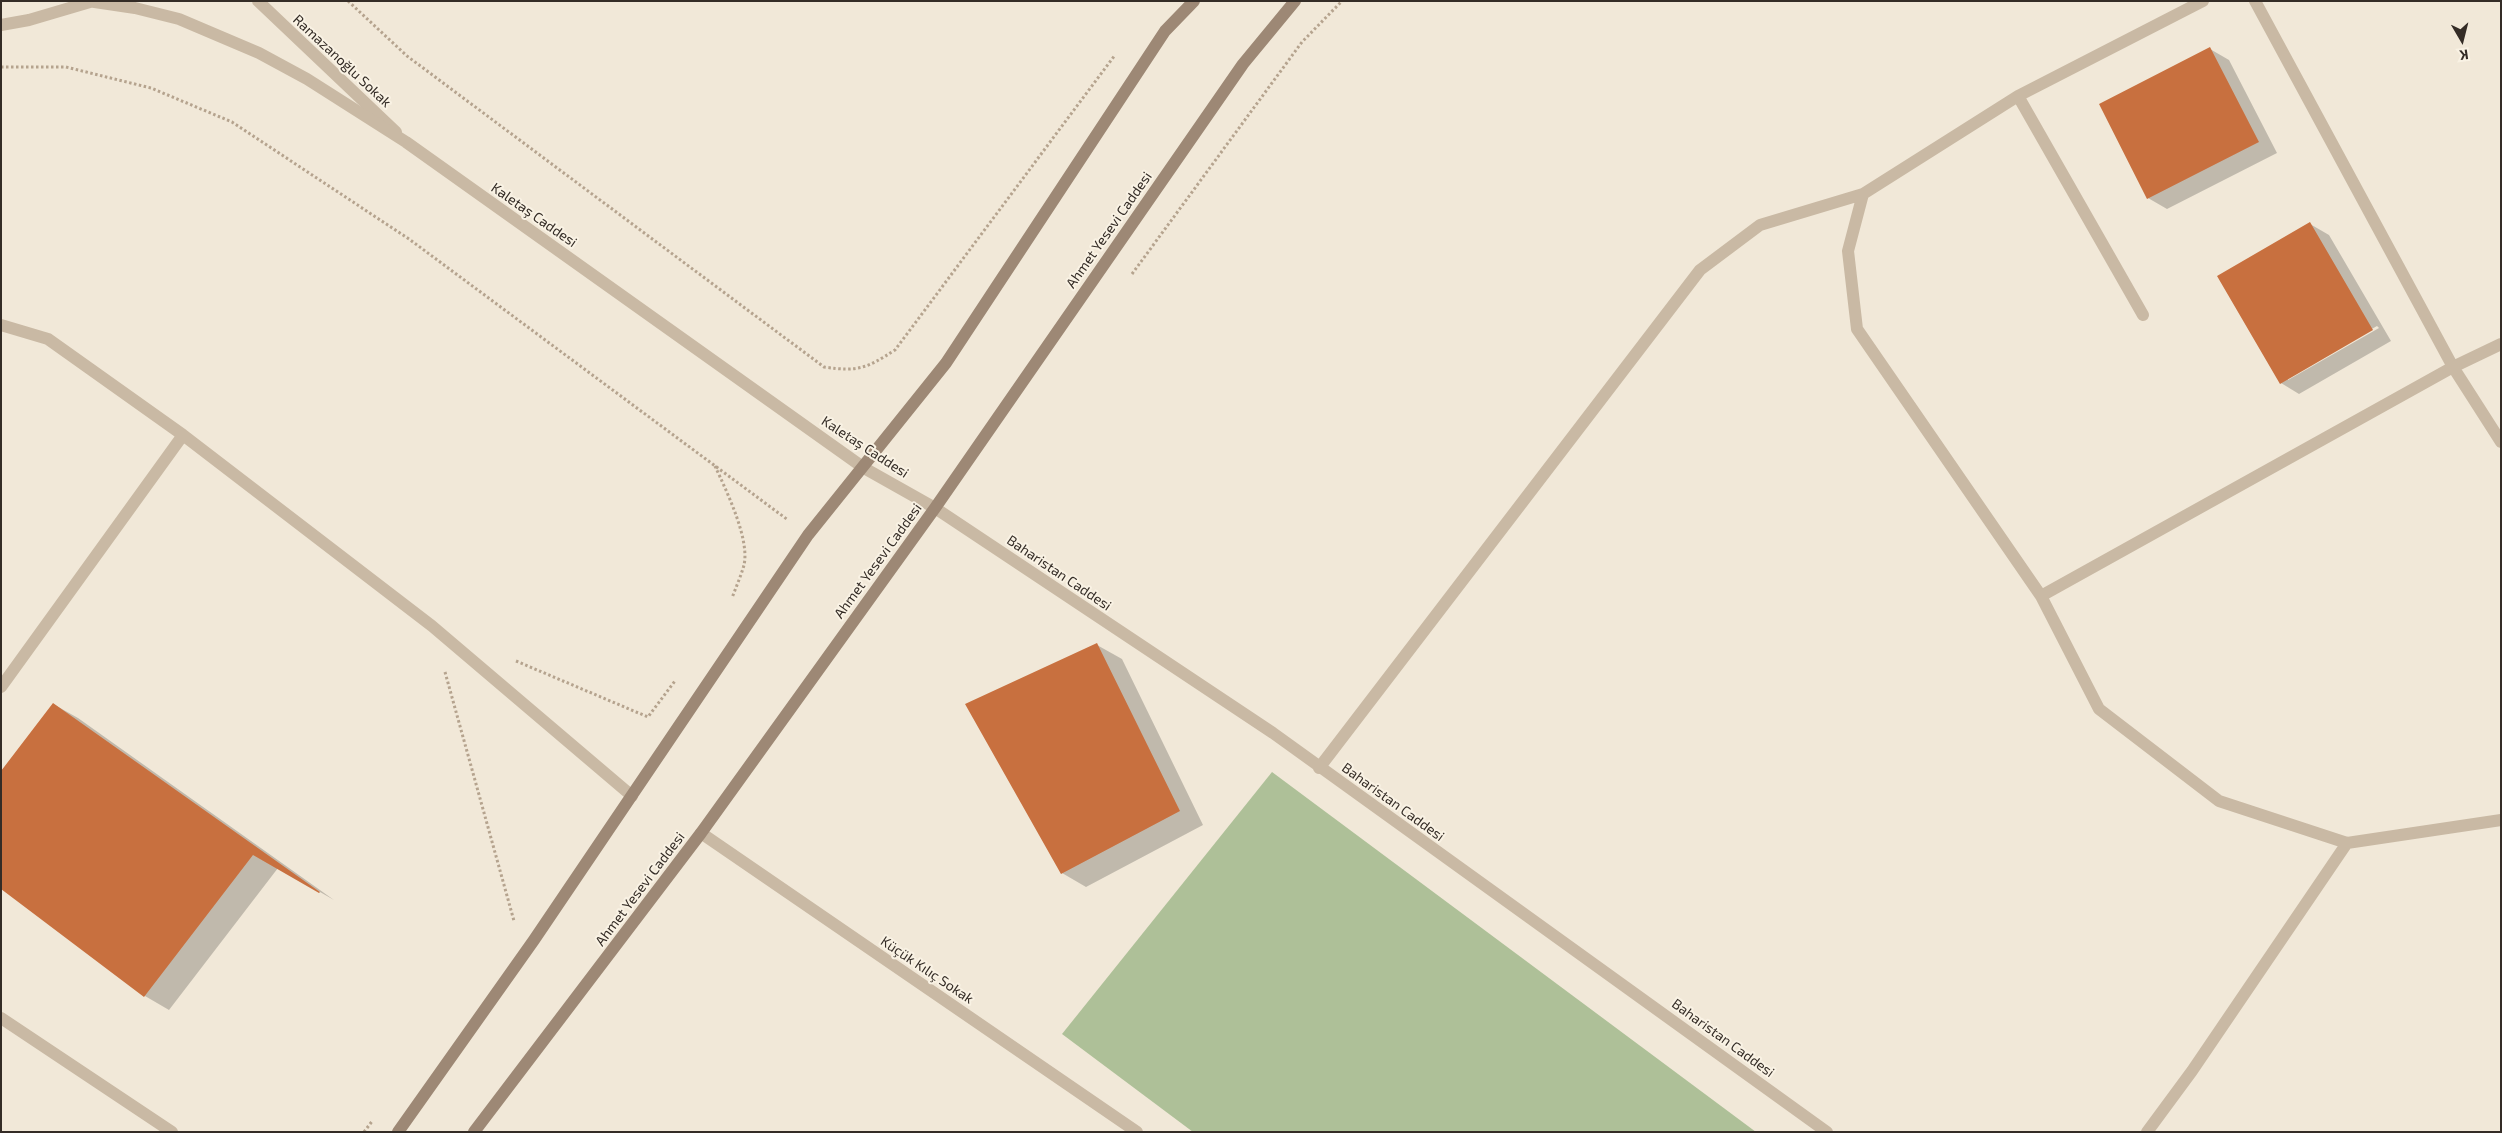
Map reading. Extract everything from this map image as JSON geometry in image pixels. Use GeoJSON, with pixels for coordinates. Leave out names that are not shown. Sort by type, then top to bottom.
{"type":"FeatureCollection","features":[{"type":"Feature","properties":{"kind":"main road"},"geometry":{"type":"LineString","coordinates":[[398,1132],[534,940],[808,535],[864,468],[902,416],[946,362],[1164,31],[1194,1]]}},
{"type":"Feature","properties":{"kind":"main road","name":"Ahmet Yesevi Caddesi"},"geometry":{"type":"LineString","coordinates":[[474,1132],[701,833],[935,508],[1243,64],[1295,1]]}},
{"type":"Feature","properties":{"kind":"street","name":"Kaletaş Caddesi"},"geometry":{"type":"LineString","coordinates":[[1,25],[89,1],[144,10],[179,19],[219,34],[307,78],[406,142],[864,468],[935,508]]}},
{"type":"Feature","properties":{"kind":"street","name":"Ramazanoğlu Sokak"},"geometry":{"type":"LineString","coordinates":[[258,1],[406,142]]}},
{"type":"Feature","properties":{"kind":"street"},"geometry":{"type":"LineString","coordinates":[[1319,768],[1700,270],[1760,226],[1864,194],[2018,96],[2203,1]]}},
{"type":"Feature","properties":{"kind":"street"},"geometry":{"type":"LineString","coordinates":[[2255,1],[2453,367],[2501,442]]}},
{"type":"Feature","properties":{"kind":"street"},"geometry":{"type":"LineString","coordinates":[[2018,96],[2143,315]]}},
{"type":"Feature","properties":{"kind":"street"},"geometry":{"type":"LineString","coordinates":[[1864,194],[1848,251],[1857,329],[2041,596],[2098,709],[2219,801],[2347,843],[2501,820]]}},
{"type":"Feature","properties":{"kind":"street"},"geometry":{"type":"LineString","coordinates":[[1,325],[48,339],[183,435],[432,626],[632,796]]}},
{"type":"Feature","properties":{"kind":"street"},"geometry":{"type":"LineString","coordinates":[[2041,596],[2453,367],[2501,344]]}},
{"type":"Feature","properties":{"kind":"street"},"geometry":{"type":"LineString","coordinates":[[1,687],[183,435]]}},
{"type":"Feature","properties":{"kind":"street","name":"Baharistan Caddesi"},"geometry":{"type":"LineString","coordinates":[[935,508],[1273,732],[1319,768],[1827,1132]]}},
{"type":"Feature","properties":{"kind":"street","name":"Küçük Kılıç Sokak"},"geometry":{"type":"LineString","coordinates":[[701,833],[1137,1132]]}},
{"type":"Feature","properties":{"kind":"street"},"geometry":{"type":"LineString","coordinates":[[2147,1132],[2192,1071],[2347,843]]}},
{"type":"Feature","properties":{"kind":"street"},"geometry":{"type":"LineString","coordinates":[[1,1018],[172,1132]]}},
{"type":"Feature","properties":{"kind":"path"},"geometry":{"type":"LineString","coordinates":[[348,1],[407,56],[824,367],[846,370],[869,366],[895,350],[1120,48]]}},
{"type":"Feature","properties":{"kind":"path"},"geometry":{"type":"LineString","coordinates":[[1,67],[66,67],[151,88],[232,122],[409,239],[808,535]]}},
{"type":"Feature","properties":{"kind":"path"},"geometry":{"type":"LineString","coordinates":[[715,466],[737,516],[742,542],[744,564],[730,603]]}},
{"type":"Feature","properties":{"kind":"path"},"geometry":{"type":"LineString","coordinates":[[432,626],[514,920],[509,928]]}},
{"type":"Feature","properties":{"kind":"path"},"geometry":{"type":"LineString","coordinates":[[513,660],[648,717],[676,680]]}},
{"type":"Feature","properties":{"kind":"path"},"geometry":{"type":"LineString","coordinates":[[364,1132],[376,1116]]}},
{"type":"Feature","properties":{"kind":"green space"},"geometry":{"type":"Polygon","coordinates":[[[1272,772],[1756,1132],[1193,1132],[1062,1034],[1272,772]]]}},
{"type":"Feature","properties":{"kind":"building"},"geometry":{"type":"Polygon","coordinates":[[[2210,47],[2259,142],[2147,199],[2099,104],[2210,47]]]}},
{"type":"Feature","properties":{"kind":"building"},"geometry":{"type":"Polygon","coordinates":[[[2310,222],[2373,330],[2280,384],[2217,276],[2310,222]]]}},
{"type":"Feature","properties":{"kind":"building"},"geometry":{"type":"Polygon","coordinates":[[[1097,643],[1180,811],[1061,874],[965,704],[1097,643]]]}},
{"type":"Feature","properties":{"kind":"building"},"geometry":{"type":"Polygon","coordinates":[[[53,703],[320,892],[253,855],[144,997],[1,889],[1,771],[53,703]]]}}]}
